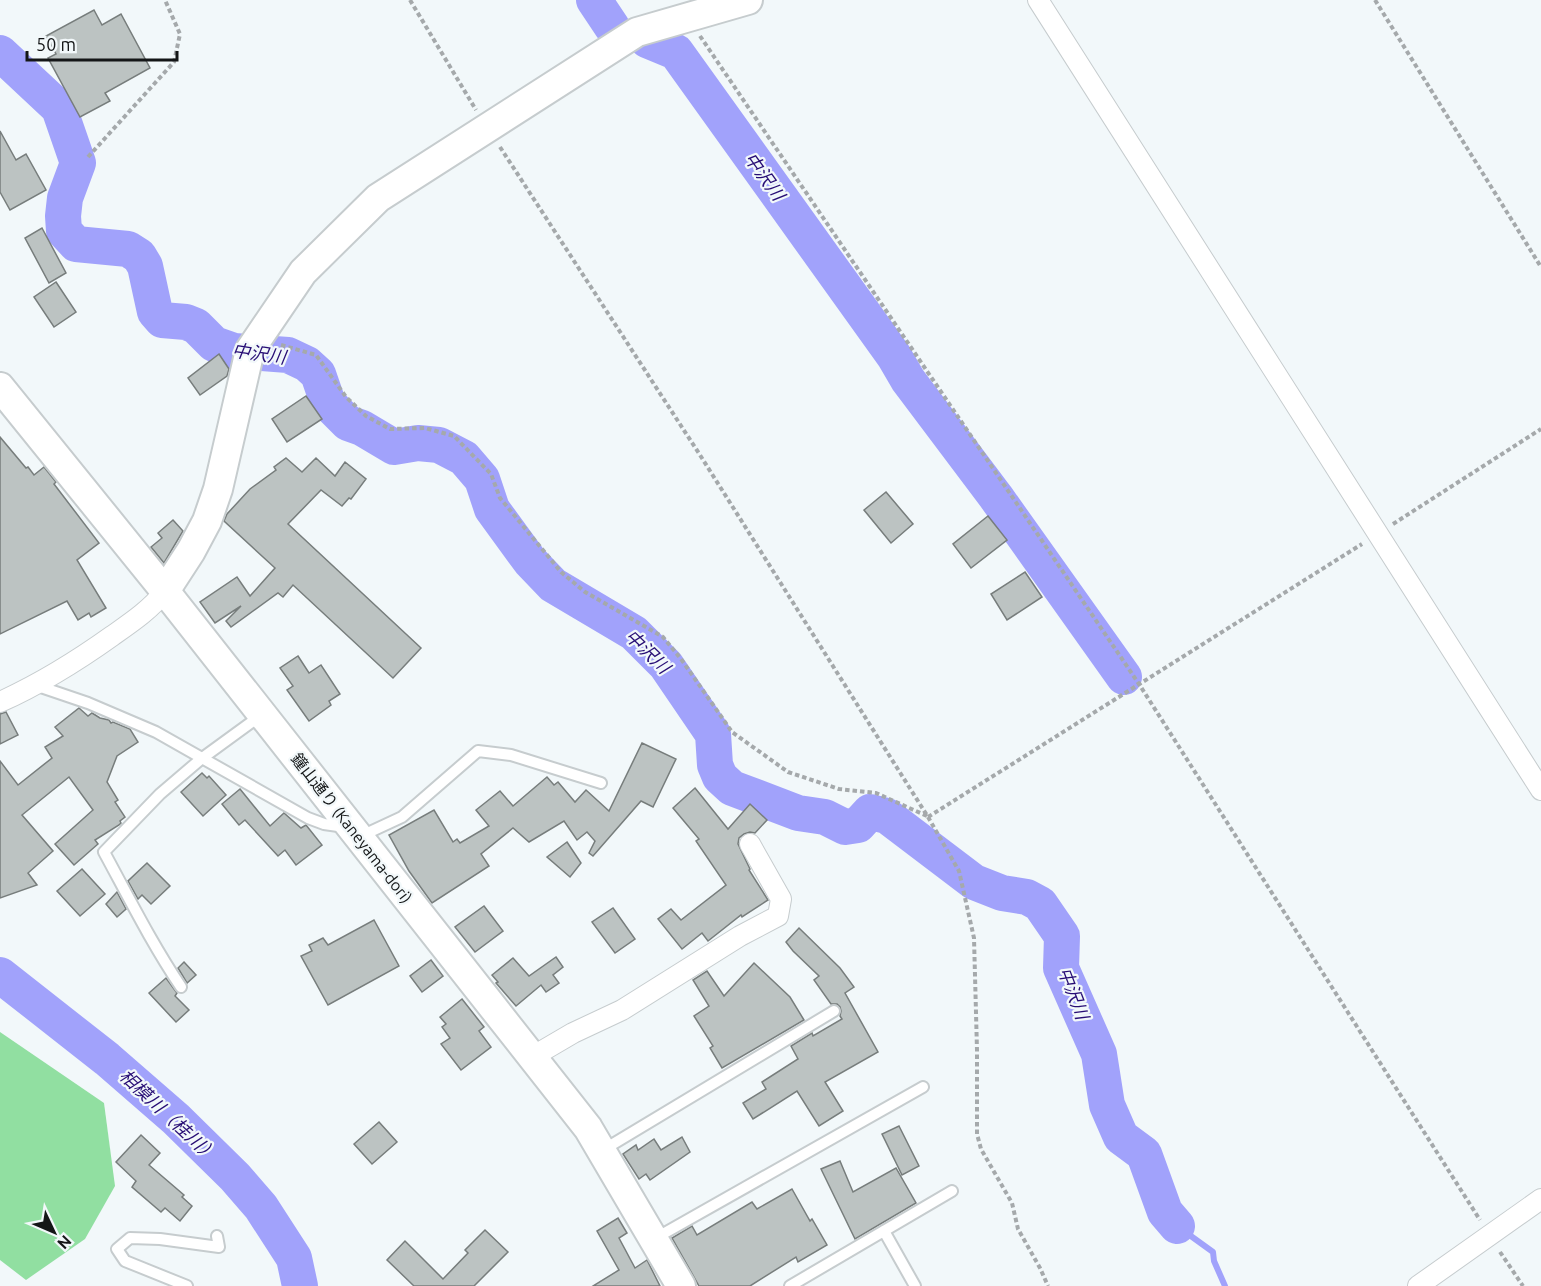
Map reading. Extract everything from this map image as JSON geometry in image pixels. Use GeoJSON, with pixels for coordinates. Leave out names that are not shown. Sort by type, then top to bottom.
{"type":"FeatureCollection","features":[{"type":"Feature","properties":{"kind":"street"},"geometry":{"type":"LineString","coordinates":[[1038,0],[1541,790]]}},
{"type":"Feature","properties":{"kind":"street"},"geometry":{"type":"LineString","coordinates":[[0,702],[83,657],[152,608],[165,591],[207,521],[219,489],[250,350],[303,272],[378,198],[637,32],[739,1]]}},
{"type":"Feature","properties":{"kind":"street","name":"鐘山通り (Kaneyama-dori)"},"geometry":{"type":"LineString","coordinates":[[0,387],[165,591],[588,1128],[681,1286]]}},
{"type":"Feature","properties":{"kind":"street"},"geometry":{"type":"LineString","coordinates":[[532,1057],[573,1033],[622,1010],[740,936],[778,916],[781,899],[750,844]]}},
{"type":"Feature","properties":{"kind":"street"},"geometry":{"type":"LineString","coordinates":[[1418,1286],[1541,1200]]}},
{"type":"Feature","properties":{"kind":"lane"},"geometry":{"type":"LineString","coordinates":[[35,685],[70,696],[156,732],[309,818],[355,832],[402,817],[478,751],[511,755],[601,783]]}},
{"type":"Feature","properties":{"kind":"lane"},"geometry":{"type":"LineString","coordinates":[[181,987],[156,951],[104,852],[160,794],[201,759],[262,714]]}},
{"type":"Feature","properties":{"kind":"lane"},"geometry":{"type":"LineString","coordinates":[[601,1151],[834,1011]]}},
{"type":"Feature","properties":{"kind":"lane"},"geometry":{"type":"LineString","coordinates":[[654,1239],[923,1086]]}},
{"type":"Feature","properties":{"kind":"lane"},"geometry":{"type":"LineString","coordinates":[[790,1286],[952,1191]]}},
{"type":"Feature","properties":{"kind":"lane"},"geometry":{"type":"LineString","coordinates":[[884,1231],[915,1286]]}},
{"type":"Feature","properties":{"kind":"lane"},"geometry":{"type":"LineString","coordinates":[[187,1286],[125,1261],[117,1249],[130,1238],[160,1239],[219,1247],[217,1236]]}},
{"type":"Feature","properties":{"kind":"path"},"geometry":{"type":"LineString","coordinates":[[88,157],[174,62],[180,34],[165,0]]}},
{"type":"Feature","properties":{"kind":"path"},"geometry":{"type":"LineString","coordinates":[[410,0],[488,128],[700,455],[928,817],[959,871],[974,938],[977,1134],[981,1149],[1012,1203],[1018,1229],[1048,1286]]}},
{"type":"Feature","properties":{"kind":"path"},"geometry":{"type":"LineString","coordinates":[[1375,0],[1541,267]]}},
{"type":"Feature","properties":{"kind":"path"},"geometry":{"type":"LineString","coordinates":[[688,18],[1139,684],[1523,1286]]}},
{"type":"Feature","properties":{"kind":"path"},"geometry":{"type":"LineString","coordinates":[[256,341],[316,355],[353,403],[366,416],[390,429],[425,428],[454,436],[491,474],[500,498],[561,572],[585,592],[663,637],[732,732],[788,772],[839,789],[876,793],[928,817]]}},
{"type":"Feature","properties":{"kind":"path"},"geometry":{"type":"LineString","coordinates":[[928,817],[1541,429]]}},
{"type":"Feature","properties":{"kind":"green space"},"geometry":{"type":"Polygon","coordinates":[[[0,1032],[104,1103],[115,1186],[85,1239],[26,1280],[0,1260],[0,1032]]]}},
{"type":"Feature","properties":{"kind":"building"},"geometry":{"type":"Polygon","coordinates":[[[94,10],[102,25],[121,14],[150,68],[105,93],[110,101],[80,117],[48,58],[56,54],[46,36],[94,10]]]}},
{"type":"Feature","properties":{"kind":"building"},"geometry":{"type":"Polygon","coordinates":[[[0,131],[16,160],[26,154],[46,190],[10,210],[0,192],[0,131]]]}},
{"type":"Feature","properties":{"kind":"building"},"geometry":{"type":"Polygon","coordinates":[[[42,228],[66,273],[49,283],[25,238],[42,228]]]}},
{"type":"Feature","properties":{"kind":"building"},"geometry":{"type":"Polygon","coordinates":[[[56,282],[76,312],[54,327],[34,297],[56,282]]]}},
{"type":"Feature","properties":{"kind":"building"},"geometry":{"type":"Polygon","coordinates":[[[219,354],[229,369],[227,376],[200,395],[188,378],[219,354]]]}},
{"type":"Feature","properties":{"kind":"building"},"geometry":{"type":"Polygon","coordinates":[[[306,396],[322,419],[287,442],[272,419],[306,396]]]}},
{"type":"Feature","properties":{"kind":"building"},"geometry":{"type":"Polygon","coordinates":[[[0,437],[34,475],[44,467],[56,482],[54,484],[99,543],[77,560],[106,608],[91,617],[89,613],[78,620],[67,601],[0,634],[0,437]]]}},
{"type":"Feature","properties":{"kind":"building"},"geometry":{"type":"Polygon","coordinates":[[[286,458],[302,472],[316,458],[335,476],[345,462],[366,479],[351,499],[349,498],[342,506],[321,490],[288,524],[421,648],[393,678],[293,585],[283,597],[278,593],[231,627],[226,621],[241,606],[215,623],[200,602],[237,577],[250,596],[275,568],[224,521],[227,514],[250,489],[276,470],[274,467],[286,458]]]}},
{"type":"Feature","properties":{"kind":"building"},"geometry":{"type":"Polygon","coordinates":[[[886,492],[913,524],[891,543],[864,510],[886,492]]]}},
{"type":"Feature","properties":{"kind":"building"},"geometry":{"type":"Polygon","coordinates":[[[988,516],[1007,540],[971,568],[953,544],[988,516]]]}},
{"type":"Feature","properties":{"kind":"building"},"geometry":{"type":"Polygon","coordinates":[[[173,520],[183,531],[164,563],[151,547],[162,538],[158,533],[173,520]]]}},
{"type":"Feature","properties":{"kind":"building"},"geometry":{"type":"Polygon","coordinates":[[[1025,572],[1042,597],[1007,620],[991,594],[1025,572]]]}},
{"type":"Feature","properties":{"kind":"building"},"geometry":{"type":"Polygon","coordinates":[[[298,656],[309,673],[321,665],[340,694],[329,701],[331,705],[309,721],[287,690],[293,686],[280,668],[298,656]]]}},
{"type":"Feature","properties":{"kind":"building"},"geometry":{"type":"Polygon","coordinates":[[[79,708],[88,716],[92,713],[111,723],[130,729],[138,742],[117,756],[107,782],[118,800],[115,802],[125,817],[119,825],[95,840],[98,844],[74,865],[55,844],[93,810],[69,777],[22,815],[53,851],[28,873],[37,885],[0,898],[0,761],[18,785],[52,758],[45,747],[63,736],[55,727],[79,708]]]}},
{"type":"Feature","properties":{"kind":"building"},"geometry":{"type":"Polygon","coordinates":[[[6,712],[18,735],[0,744],[0,714],[6,712]]]}},
{"type":"Feature","properties":{"kind":"building"},"geometry":{"type":"Polygon","coordinates":[[[642,743],[676,759],[653,807],[641,801],[593,856],[589,853],[595,841],[587,832],[577,840],[564,821],[529,842],[513,828],[481,854],[489,866],[432,903],[409,871],[389,835],[434,810],[453,842],[457,839],[460,843],[489,826],[476,810],[500,791],[513,806],[547,777],[554,785],[558,782],[575,802],[586,790],[609,811],[642,743]]]}},
{"type":"Feature","properties":{"kind":"building"},"geometry":{"type":"Polygon","coordinates":[[[202,773],[207,778],[209,776],[226,795],[203,816],[181,792],[202,773]]]}},
{"type":"Feature","properties":{"kind":"building"},"geometry":{"type":"Polygon","coordinates":[[[695,788],[728,829],[750,804],[767,820],[755,833],[750,832],[739,838],[738,844],[749,870],[768,900],[742,917],[741,915],[708,941],[702,933],[682,949],[658,919],[671,909],[681,920],[726,885],[696,841],[699,839],[673,808],[695,788]]]}},
{"type":"Feature","properties":{"kind":"building"},"geometry":{"type":"Polygon","coordinates":[[[240,789],[270,826],[284,813],[301,828],[306,825],[322,845],[296,865],[285,850],[278,856],[245,820],[239,825],[222,804],[240,789]]]}},
{"type":"Feature","properties":{"kind":"building"},"geometry":{"type":"Polygon","coordinates":[[[567,842],[581,863],[570,877],[547,857],[567,842]]]}},
{"type":"Feature","properties":{"kind":"building"},"geometry":{"type":"Polygon","coordinates":[[[147,863],[170,886],[151,904],[142,895],[138,899],[128,881],[147,863]]]}},
{"type":"Feature","properties":{"kind":"building"},"geometry":{"type":"Polygon","coordinates":[[[82,869],[105,894],[80,916],[57,891],[82,869]]]}},
{"type":"Feature","properties":{"kind":"building"},"geometry":{"type":"Polygon","coordinates":[[[117,892],[126,909],[117,917],[106,904],[117,892]]]}},
{"type":"Feature","properties":{"kind":"building"},"geometry":{"type":"Polygon","coordinates":[[[484,906],[503,931],[475,952],[455,927],[484,906]]]}},
{"type":"Feature","properties":{"kind":"building"},"geometry":{"type":"Polygon","coordinates":[[[613,908],[635,939],[615,953],[592,922],[613,908]]]}},
{"type":"Feature","properties":{"kind":"building"},"geometry":{"type":"Polygon","coordinates":[[[374,920],[399,966],[328,1005],[301,956],[312,951],[309,945],[323,938],[328,945],[374,920]]]}},
{"type":"Feature","properties":{"kind":"building"},"geometry":{"type":"Polygon","coordinates":[[[799,928],[840,968],[854,987],[845,993],[878,1052],[825,1082],[843,1111],[819,1126],[797,1091],[753,1119],[743,1103],[766,1089],[762,1082],[798,1059],[791,1046],[842,1019],[840,1007],[837,1004],[831,1004],[814,980],[819,976],[786,942],[799,928]]]}},
{"type":"Feature","properties":{"kind":"building"},"geometry":{"type":"Polygon","coordinates":[[[556,957],[563,967],[553,975],[559,983],[546,992],[541,985],[516,1006],[492,975],[513,958],[529,976],[556,957]]]}},
{"type":"Feature","properties":{"kind":"building"},"geometry":{"type":"Polygon","coordinates":[[[431,960],[443,976],[422,992],[410,976],[431,960]]]}},
{"type":"Feature","properties":{"kind":"building"},"geometry":{"type":"Polygon","coordinates":[[[184,962],[196,975],[187,983],[178,968],[184,962]]]}},
{"type":"Feature","properties":{"kind":"building"},"geometry":{"type":"Polygon","coordinates":[[[754,963],[790,997],[804,1020],[722,1068],[710,1048],[713,1046],[694,1016],[709,1006],[693,980],[707,971],[724,996],[754,963]]]}},
{"type":"Feature","properties":{"kind":"building"},"geometry":{"type":"Polygon","coordinates":[[[166,978],[177,993],[175,996],[189,1010],[176,1022],[149,993],[166,978]]]}},
{"type":"Feature","properties":{"kind":"building"},"geometry":{"type":"Polygon","coordinates":[[[462,999],[484,1027],[479,1031],[491,1047],[461,1070],[441,1044],[450,1038],[442,1027],[446,1024],[440,1017],[462,999]]]}},
{"type":"Feature","properties":{"kind":"building"},"geometry":{"type":"Polygon","coordinates":[[[379,1122],[397,1142],[372,1164],[354,1144],[379,1122]]]}},
{"type":"Feature","properties":{"kind":"building"},"geometry":{"type":"Polygon","coordinates":[[[899,1126],[919,1166],[902,1175],[882,1134],[899,1126]]]}},
{"type":"Feature","properties":{"kind":"building"},"geometry":{"type":"Polygon","coordinates":[[[141,1135],[160,1153],[149,1165],[184,1195],[182,1197],[192,1206],[180,1221],[165,1208],[161,1212],[132,1187],[136,1181],[116,1162],[141,1135]]]}},
{"type":"Feature","properties":{"kind":"building"},"geometry":{"type":"Polygon","coordinates":[[[682,1137],[690,1152],[650,1180],[646,1174],[639,1179],[623,1154],[636,1145],[638,1150],[654,1139],[661,1150],[682,1137]]]}},
{"type":"Feature","properties":{"kind":"building"},"geometry":{"type":"Polygon","coordinates":[[[840,1161],[853,1192],[896,1168],[916,1203],[855,1239],[821,1169],[840,1161]]]}},
{"type":"Feature","properties":{"kind":"building"},"geometry":{"type":"Polygon","coordinates":[[[792,1189],[827,1245],[798,1262],[796,1257],[750,1286],[699,1286],[672,1238],[692,1226],[697,1235],[752,1202],[757,1209],[792,1189]]]}},
{"type":"Feature","properties":{"kind":"building"},"geometry":{"type":"Polygon","coordinates":[[[618,1218],[627,1233],[619,1238],[635,1268],[647,1260],[660,1286],[593,1286],[619,1270],[597,1231],[618,1218]]]}},
{"type":"Feature","properties":{"kind":"building"},"geometry":{"type":"Polygon","coordinates":[[[485,1230],[508,1252],[474,1286],[414,1286],[387,1260],[405,1241],[443,1279],[468,1253],[465,1250],[485,1230]]]}},
{"type":"Feature","properties":{"kind":"waterway","name":"中沢川"},"geometry":{"type":"LineString","coordinates":[[594,0],[612,27]]}},
{"type":"Feature","properties":{"kind":"waterway","name":"中沢川"},"geometry":{"type":"LineString","coordinates":[[647,40],[676,52],[894,356],[908,380],[996,497],[1124,677]]}},
{"type":"Feature","properties":{"kind":"waterway","name":"中沢川"},"geometry":{"type":"LineString","coordinates":[[0,53],[59,108],[78,163],[65,198],[63,216],[64,231],[76,244],[128,249],[139,256],[145,266],[155,312],[162,320],[186,322],[196,326],[214,344],[234,351],[288,355],[307,364],[318,374],[328,403],[348,423],[362,428],[394,447],[418,443],[439,445],[464,458],[482,479],[492,509],[530,561],[553,585],[634,633],[666,665],[713,734],[715,765],[720,777],[732,788],[798,813],[825,817],[845,827],[858,825],[870,812],[887,816],[974,882],[1002,893],[1027,897],[1040,904],[1062,936],[1061,968],[1099,1054],[1107,1105],[1121,1137],[1144,1154],[1165,1212],[1177,1226]]}},
{"type":"Feature","properties":{"kind":"waterway","name":"相模川（桂川）"},"geometry":{"type":"LineString","coordinates":[[0,975],[107,1059],[176,1119],[235,1177],[261,1207],[294,1258],[300,1286]]}},
{"type":"Feature","properties":{"kind":"waterway","name":"中沢川"},"geometry":{"type":"LineString","coordinates":[[1177,1226],[1213,1252],[1214,1261],[1225,1286]]}}]}
